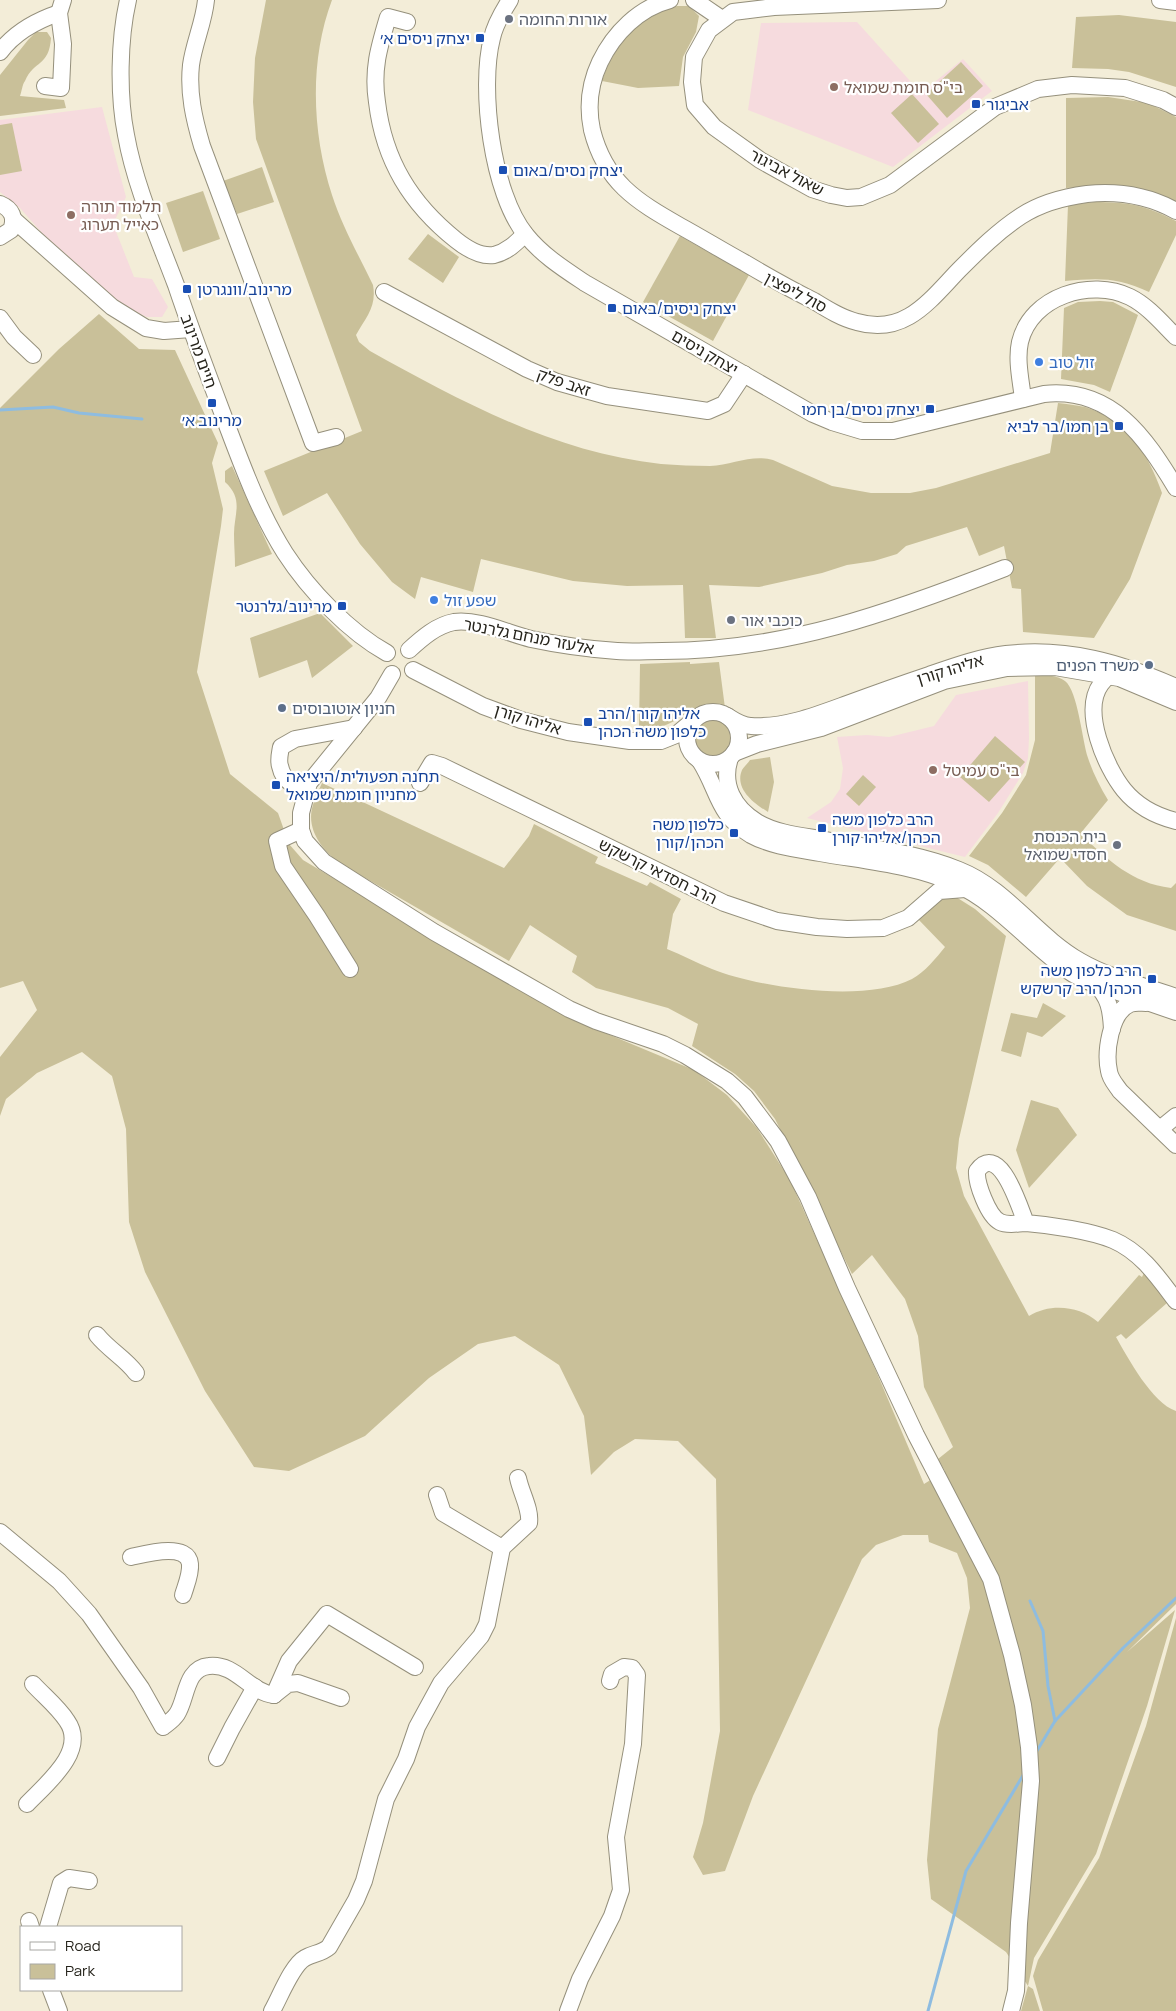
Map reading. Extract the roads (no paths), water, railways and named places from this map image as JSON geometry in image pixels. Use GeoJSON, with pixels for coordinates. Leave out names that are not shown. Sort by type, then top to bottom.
{"type":"FeatureCollection","features":[{"type":"Feature","properties":{"kind":"street","name":"חיים מרינוב"},"geometry":{"type":"LineString","coordinates":[[128,0],[121,55],[123,111],[134,169],[191,329],[248,480],[280,545],[298,571],[327,604],[360,634],[387,653]]}},
{"type":"Feature","properties":{"kind":"street"},"geometry":{"type":"LineString","coordinates":[[206,0],[192,64],[190,84],[191,102],[202,146],[313,443],[336,437]]}},
{"type":"Feature","properties":{"kind":"street","name":"יצחק ניסים"},"geometry":{"type":"LineString","coordinates":[[510,0],[492,37],[487,72],[486,96],[488,118],[507,203],[525,234],[546,255],[585,283],[813,414],[832,422],[862,431],[893,432],[1023,399],[1068,393],[1093,399],[1104,404],[1129,423],[1147,443],[1176,488]]}},
{"type":"Feature","properties":{"kind":"street","name":"סול ליפצין"},"geometry":{"type":"LineString","coordinates":[[670,0],[659,3],[630,22],[610,46],[594,75],[589,112],[595,141],[605,162],[618,181],[638,201],[758,271],[850,320],[870,325],[880,325],[911,316],[925,307],[963,266],[1007,226],[1022,215],[1046,203],[1075,196],[1112,193],[1143,198],[1176,210]]}},
{"type":"Feature","properties":{"kind":"street"},"geometry":{"type":"LineString","coordinates":[[694,0],[722,19]]}},
{"type":"Feature","properties":{"kind":"street","name":"שאול אביגור"},"geometry":{"type":"LineString","coordinates":[[938,0],[774,7],[744,9],[734,12],[709,30],[694,57],[692,82],[695,105],[714,127],[760,160],[812,189],[847,198],[862,197],[876,193],[890,185],[995,107],[1038,89],[1072,84],[1118,87],[1163,100],[1176,107]]}},
{"type":"Feature","properties":{"kind":"street"},"geometry":{"type":"LineString","coordinates":[[1160,0],[1176,2]]}},
{"type":"Feature","properties":{"kind":"street"},"geometry":{"type":"LineString","coordinates":[[0,52],[20,31],[61,6]]}},
{"type":"Feature","properties":{"kind":"street"},"geometry":{"type":"LineString","coordinates":[[45,86],[61,88],[63,44],[61,6]]}},
{"type":"Feature","properties":{"kind":"street"},"geometry":{"type":"LineString","coordinates":[[407,22],[388,17],[375,68],[378,112],[397,172],[410,194],[426,213],[444,230],[466,247],[476,252],[487,255],[505,251],[525,234]]}},
{"type":"Feature","properties":{"kind":"street"},"geometry":{"type":"LineString","coordinates":[[0,204],[9,210],[13,219],[112,307],[146,328],[164,331],[191,329]]}},
{"type":"Feature","properties":{"kind":"street"},"geometry":{"type":"LineString","coordinates":[[0,237],[11,230],[13,219]]}},
{"type":"Feature","properties":{"kind":"street"},"geometry":{"type":"LineString","coordinates":[[1023,399],[1018,354],[1022,336],[1042,307],[1066,294],[1098,290],[1124,294],[1153,313],[1176,337]]}},
{"type":"Feature","properties":{"kind":"street","name":"זאב פלק"},"geometry":{"type":"LineString","coordinates":[[384,292],[527,369],[557,382],[599,394],[708,411],[724,404],[744,374]]}},
{"type":"Feature","properties":{"kind":"street"},"geometry":{"type":"LineString","coordinates":[[0,318],[33,355]]}},
{"type":"Feature","properties":{"kind":"street","name":"אלעזר מנחם גלרנטר"},"geometry":{"type":"LineString","coordinates":[[410,650],[424,636],[454,622],[477,624],[553,643],[620,651],[692,651],[754,644],[816,633],[857,622],[929,598],[1005,568]]}},
{"type":"Feature","properties":{"kind":"street"},"geometry":{"type":"LineString","coordinates":[[397,646],[403,646],[410,650],[415,659],[413,670],[403,677],[392,674],[385,664],[387,653],[397,646]]}},
{"type":"Feature","properties":{"kind":"street","name":"אליהו קורן"},"geometry":{"type":"LineString","coordinates":[[727,716],[740,724],[749,726],[768,726],[786,723],[816,715],[965,663],[1005,654],[1020,653],[1056,653],[1113,662],[1176,687]]}},
{"type":"Feature","properties":{"kind":"street","name":"אליהו קורן"},"geometry":{"type":"LineString","coordinates":[[732,756],[757,744],[821,728],[944,681],[1007,668],[1037,666],[1072,669],[1109,676],[1125,680],[1176,702]]}},
{"type":"Feature","properties":{"kind":"street","name":"אליהו קורן"},"geometry":{"type":"LineString","coordinates":[[413,670],[478,703],[521,720],[586,735],[650,742],[677,748],[697,758]]}},
{"type":"Feature","properties":{"kind":"street"},"geometry":{"type":"LineString","coordinates":[[392,674],[378,698],[309,783],[302,804],[301,830],[305,842],[324,862],[434,932],[569,1009],[596,1022],[663,1044],[706,1067],[727,1081],[745,1098],[778,1141],[808,1196],[847,1288],[916,1435],[991,1579],[1012,1655],[1026,1722],[1031,1781],[1019,1923],[1016,1991],[1011,2011]]}},
{"type":"Feature","properties":{"kind":"street"},"geometry":{"type":"LineString","coordinates":[[1109,676],[1100,685],[1094,702],[1096,737],[1114,776],[1125,791],[1150,812],[1176,822]]}},
{"type":"Feature","properties":{"kind":"street"},"geometry":{"type":"LineString","coordinates":[[1176,997],[1106,973],[1080,961],[1052,940],[991,888],[962,871],[908,854],[793,834],[757,822],[743,812],[734,800],[728,787],[727,767],[737,747],[738,733],[732,721],[727,716],[710,712],[701,714],[689,726],[686,741],[710,779],[722,808],[733,822],[755,837],[790,848],[936,876],[965,889],[982,900],[1072,974],[1176,1012]]}},
{"type":"Feature","properties":{"kind":"street","name":"אליהו קורן"},"geometry":{"type":"LineString","coordinates":[[650,742],[670,738],[694,720]]}},
{"type":"Feature","properties":{"kind":"street"},"geometry":{"type":"LineString","coordinates":[[309,783],[302,787],[294,786],[285,777],[280,768],[281,746],[295,739],[354,728]]}},
{"type":"Feature","properties":{"kind":"street"},"geometry":{"type":"LineString","coordinates":[[697,758],[712,764],[724,762],[732,756]]}},
{"type":"Feature","properties":{"kind":"street","name":"הרב חסדאי קרשקש"},"geometry":{"type":"LineString","coordinates":[[420,784],[432,763],[442,766],[724,904],[777,921],[817,927],[868,930],[884,928],[896,924],[916,912],[939,891],[965,889]]}},
{"type":"Feature","properties":{"kind":"street"},"geometry":{"type":"LineString","coordinates":[[301,830],[277,841],[283,866],[328,932],[350,969]]}},
{"type":"Feature","properties":{"kind":"street"},"geometry":{"type":"LineString","coordinates":[[916,871],[924,890],[923,902],[916,912]]}},
{"type":"Feature","properties":{"kind":"street"},"geometry":{"type":"LineString","coordinates":[[1093,983],[1104,992],[1111,1009],[1112,1030],[1108,1056],[1109,1072],[1113,1082],[1176,1145]]}},
{"type":"Feature","properties":{"kind":"street"},"geometry":{"type":"LineString","coordinates":[[1112,1030],[1119,1015],[1131,1004],[1151,1003]]}},
{"type":"Feature","properties":{"kind":"street"},"geometry":{"type":"LineString","coordinates":[[1160,1129],[1176,1116]]}},
{"type":"Feature","properties":{"kind":"street"},"geometry":{"type":"LineString","coordinates":[[1026,1223],[1097,1234],[1130,1249],[1144,1261],[1176,1301]]}},
{"type":"Feature","properties":{"kind":"street"},"geometry":{"type":"LineString","coordinates":[[97,1335],[105,1345],[125,1360],[136,1373]]}},
{"type":"Feature","properties":{"kind":"street"},"geometry":{"type":"LineString","coordinates":[[272,2011],[298,1963],[306,1957],[322,1952],[329,1947],[356,1900],[364,1881],[386,1799],[406,1759],[417,1727],[441,1684],[481,1636],[487,1624],[502,1548],[529,1523],[530,1514],[521,1493],[518,1478]]}},
{"type":"Feature","properties":{"kind":"street"},"geometry":{"type":"LineString","coordinates":[[437,1496],[443,1513],[502,1548]]}},
{"type":"Feature","properties":{"kind":"street"},"geometry":{"type":"LineString","coordinates":[[0,1532],[59,1581],[89,1614],[141,1688],[163,1727],[178,1713],[188,1684],[195,1672],[201,1668],[220,1666],[232,1670],[255,1687],[274,1695]]}},
{"type":"Feature","properties":{"kind":"street"},"geometry":{"type":"LineString","coordinates":[[131,1557],[165,1551],[185,1554],[189,1558],[190,1564],[183,1594]]}},
{"type":"Feature","properties":{"kind":"street"},"geometry":{"type":"LineString","coordinates":[[274,1695],[289,1661],[327,1614],[416,1667]]}},
{"type":"Feature","properties":{"kind":"street"},"geometry":{"type":"LineString","coordinates":[[568,2011],[580,1979],[612,1916],[621,1890],[616,1837],[633,1744],[637,1675],[632,1668],[624,1667],[612,1674],[610,1682]]}},
{"type":"Feature","properties":{"kind":"street"},"geometry":{"type":"LineString","coordinates":[[274,1695],[288,1684],[298,1682],[342,1698]]}},
{"type":"Feature","properties":{"kind":"street"},"geometry":{"type":"LineString","coordinates":[[27,1804],[57,1773],[66,1759],[73,1742],[73,1733],[68,1721],[33,1684]]}},
{"type":"Feature","properties":{"kind":"street"},"geometry":{"type":"LineString","coordinates":[[217,1758],[255,1687]]}},
{"type":"Feature","properties":{"kind":"street"},"geometry":{"type":"LineString","coordinates":[[48,1926],[61,1883],[69,1878],[88,1881]]}},
{"type":"Feature","properties":{"kind":"street"},"geometry":{"type":"LineString","coordinates":[[51,1991],[59,2011]]}},
{"type":"Feature","properties":{"kind":"waterway"},"geometry":{"type":"LineString","coordinates":[[0,410],[53,407],[79,413],[142,419]]}},
{"type":"Feature","properties":{"kind":"waterway"},"geometry":{"type":"LineString","coordinates":[[1055,1721],[1123,1648],[1176,1598]]}},
{"type":"Feature","properties":{"kind":"waterway"},"geometry":{"type":"LineString","coordinates":[[1030,1601],[1043,1631],[1048,1686],[1055,1721],[1035,1754]]}},
{"type":"Feature","properties":{"kind":"waterway"},"geometry":{"type":"LineString","coordinates":[[928,2011],[966,1871],[1025,1772]]}},
{"type":"Feature","properties":{"kind":"place","name":"אורות החומה"},"geometry":{"type":"Point","coordinates":[509,19]}},
{"type":"Feature","properties":{"kind":"place","name":"יצחק ניסים א׳"},"geometry":{"type":"Point","coordinates":[480,38]}},
{"type":"Feature","properties":{"kind":"place","name":"בי\"ס חומת שמואל"},"geometry":{"type":"Point","coordinates":[834,87]}},
{"type":"Feature","properties":{"kind":"place","name":"אביגור"},"geometry":{"type":"Point","coordinates":[976,104]}},
{"type":"Feature","properties":{"kind":"place","name":"יצחק נסים/באום"},"geometry":{"type":"Point","coordinates":[503,170]}},
{"type":"Feature","properties":{"kind":"place","name":"תלמוד תורה כאייל תערוג"},"geometry":{"type":"Point","coordinates":[71,215]}},
{"type":"Feature","properties":{"kind":"place","name":"מרינוב/וונגרטן"},"geometry":{"type":"Point","coordinates":[187,289]}},
{"type":"Feature","properties":{"kind":"place","name":"יצחק ניסים/באום"},"geometry":{"type":"Point","coordinates":[612,308]}},
{"type":"Feature","properties":{"kind":"place","name":"זול טוב"},"geometry":{"type":"Point","coordinates":[1039,362]}},
{"type":"Feature","properties":{"kind":"place","name":"מרינוב א׳"},"geometry":{"type":"Point","coordinates":[212,403]}},
{"type":"Feature","properties":{"kind":"place","name":"יצחק נסים/בן חמו"},"geometry":{"type":"Point","coordinates":[930,409]}},
{"type":"Feature","properties":{"kind":"place","name":"בן חמו/בר לביא"},"geometry":{"type":"Point","coordinates":[1119,426]}},
{"type":"Feature","properties":{"kind":"place","name":"שפע זול"},"geometry":{"type":"Point","coordinates":[434,600]}},
{"type":"Feature","properties":{"kind":"place","name":"מרינוב/גלרנטר"},"geometry":{"type":"Point","coordinates":[342,606]}},
{"type":"Feature","properties":{"kind":"place","name":"כוכבי אור"},"geometry":{"type":"Point","coordinates":[731,620]}},
{"type":"Feature","properties":{"kind":"place","name":"משרד הפנים"},"geometry":{"type":"Point","coordinates":[1149,665]}},
{"type":"Feature","properties":{"kind":"place","name":"חניון אוטובוסים"},"geometry":{"type":"Point","coordinates":[282,708]}},
{"type":"Feature","properties":{"kind":"place","name":"אליהו קורן/הרב כלפון משה הכהן"},"geometry":{"type":"Point","coordinates":[588,722]}},
{"type":"Feature","properties":{"kind":"place","name":"בי\"ס עמיטל"},"geometry":{"type":"Point","coordinates":[933,770]}},
{"type":"Feature","properties":{"kind":"place","name":"תחנה תפעולית/היציאה מחניון חומת שמואל"},"geometry":{"type":"Point","coordinates":[276,785]}},
{"type":"Feature","properties":{"kind":"place","name":"הרב כלפון משה הכהן/אליהו קורן"},"geometry":{"type":"Point","coordinates":[822,828]}},
{"type":"Feature","properties":{"kind":"place","name":"כלפון משה הכהן/קורן"},"geometry":{"type":"Point","coordinates":[734,833]}},
{"type":"Feature","properties":{"kind":"place","name":"בית הכנסת חסדי שמואל"},"geometry":{"type":"Point","coordinates":[1117,845]}},
{"type":"Feature","properties":{"kind":"place","name":"הרב כלפון משה הכהן/הרב קרשקש"},"geometry":{"type":"Point","coordinates":[1152,979]}}]}
